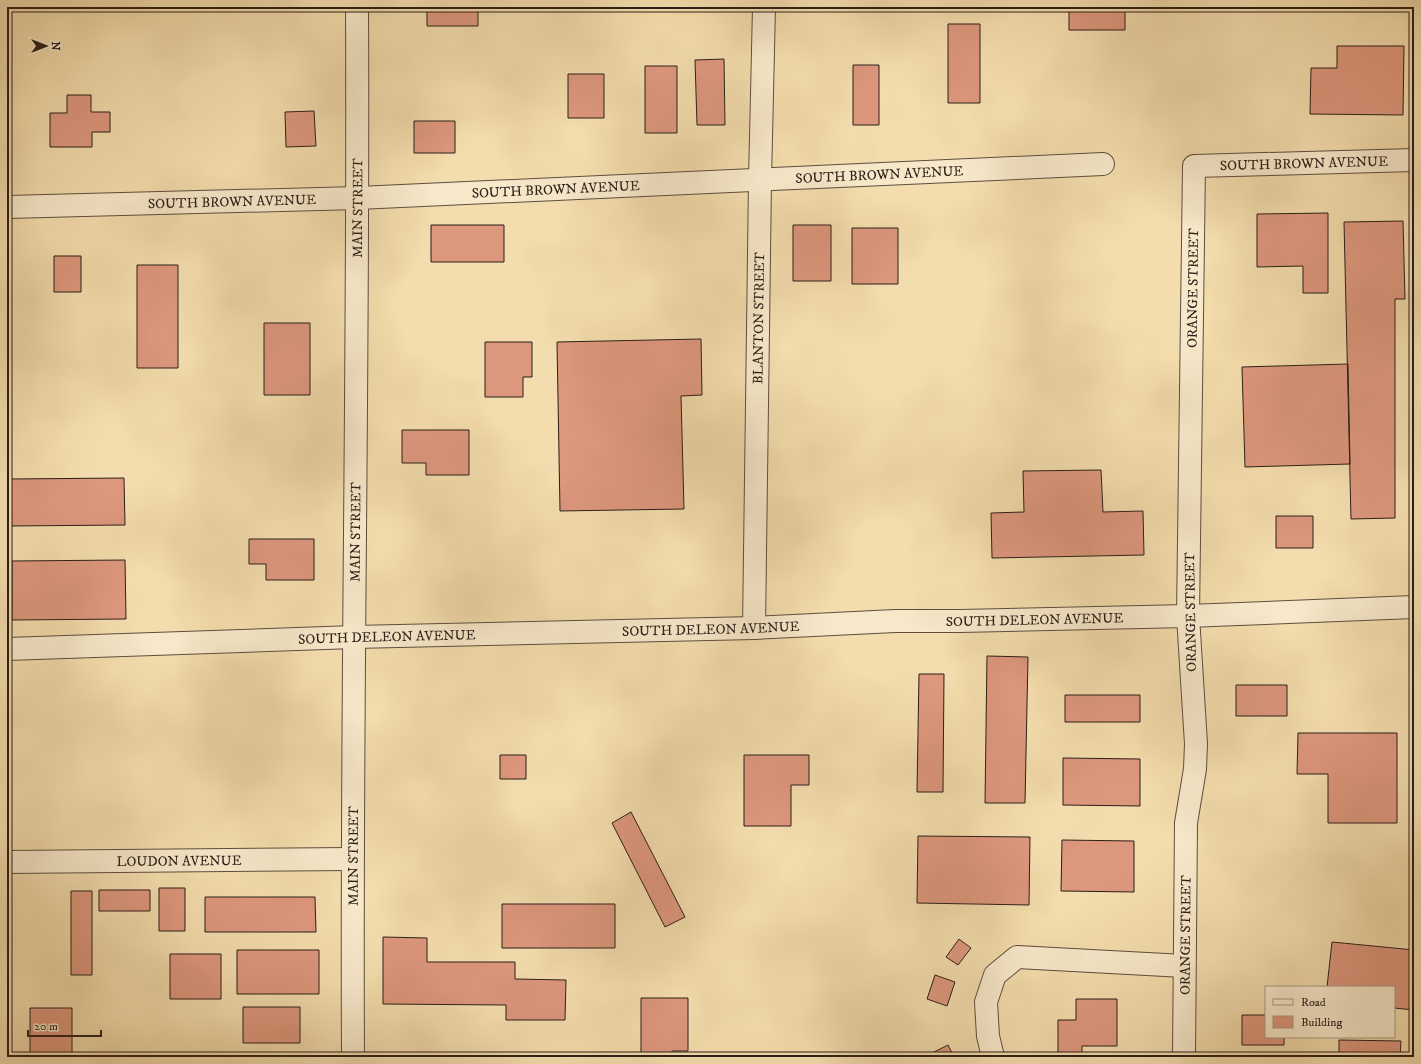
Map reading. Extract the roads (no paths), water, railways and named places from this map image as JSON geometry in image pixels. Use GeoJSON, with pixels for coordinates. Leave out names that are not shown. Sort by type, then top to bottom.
{"type":"FeatureCollection","features":[{"type":"Feature","properties":{"kind":"street","name":"MAIN STREET"},"geometry":{"type":"LineString","coordinates":[[353,1057],[352,859],[358,198],[357,7]]}},
{"type":"Feature","properties":{"kind":"street","name":"BLANTON STREET"},"geometry":{"type":"LineString","coordinates":[[754,628],[760,180],[764,7]]}},
{"type":"Feature","properties":{"kind":"street","name":"SOUTH BROWN AVENUE"},"geometry":{"type":"LineString","coordinates":[[1194,166],[1414,160]]}},
{"type":"Feature","properties":{"kind":"street","name":"SOUTH BROWN AVENUE"},"geometry":{"type":"LineString","coordinates":[[7,207],[358,198],[1103,164]]}},
{"type":"Feature","properties":{"kind":"street","name":"ORANGE STREET"},"geometry":{"type":"LineString","coordinates":[[1184,1057],[1186,824],[1195,769],[1196,744],[1188,616],[1194,166]]}},
{"type":"Feature","properties":{"kind":"street","name":"SOUTH DELEON AVENUE"},"geometry":{"type":"LineString","coordinates":[[7,649],[354,637],[754,628],[895,621],[1188,616],[1414,607]]}},
{"type":"Feature","properties":{"kind":"street","name":"LOUDON AVENUE"},"geometry":{"type":"LineString","coordinates":[[7,862],[352,859]]}},
{"type":"Feature","properties":{"kind":"street"},"geometry":{"type":"LineString","coordinates":[[993,1057],[988,1036],[986,1002],[995,975],[1017,957],[1184,966]]}}]}
